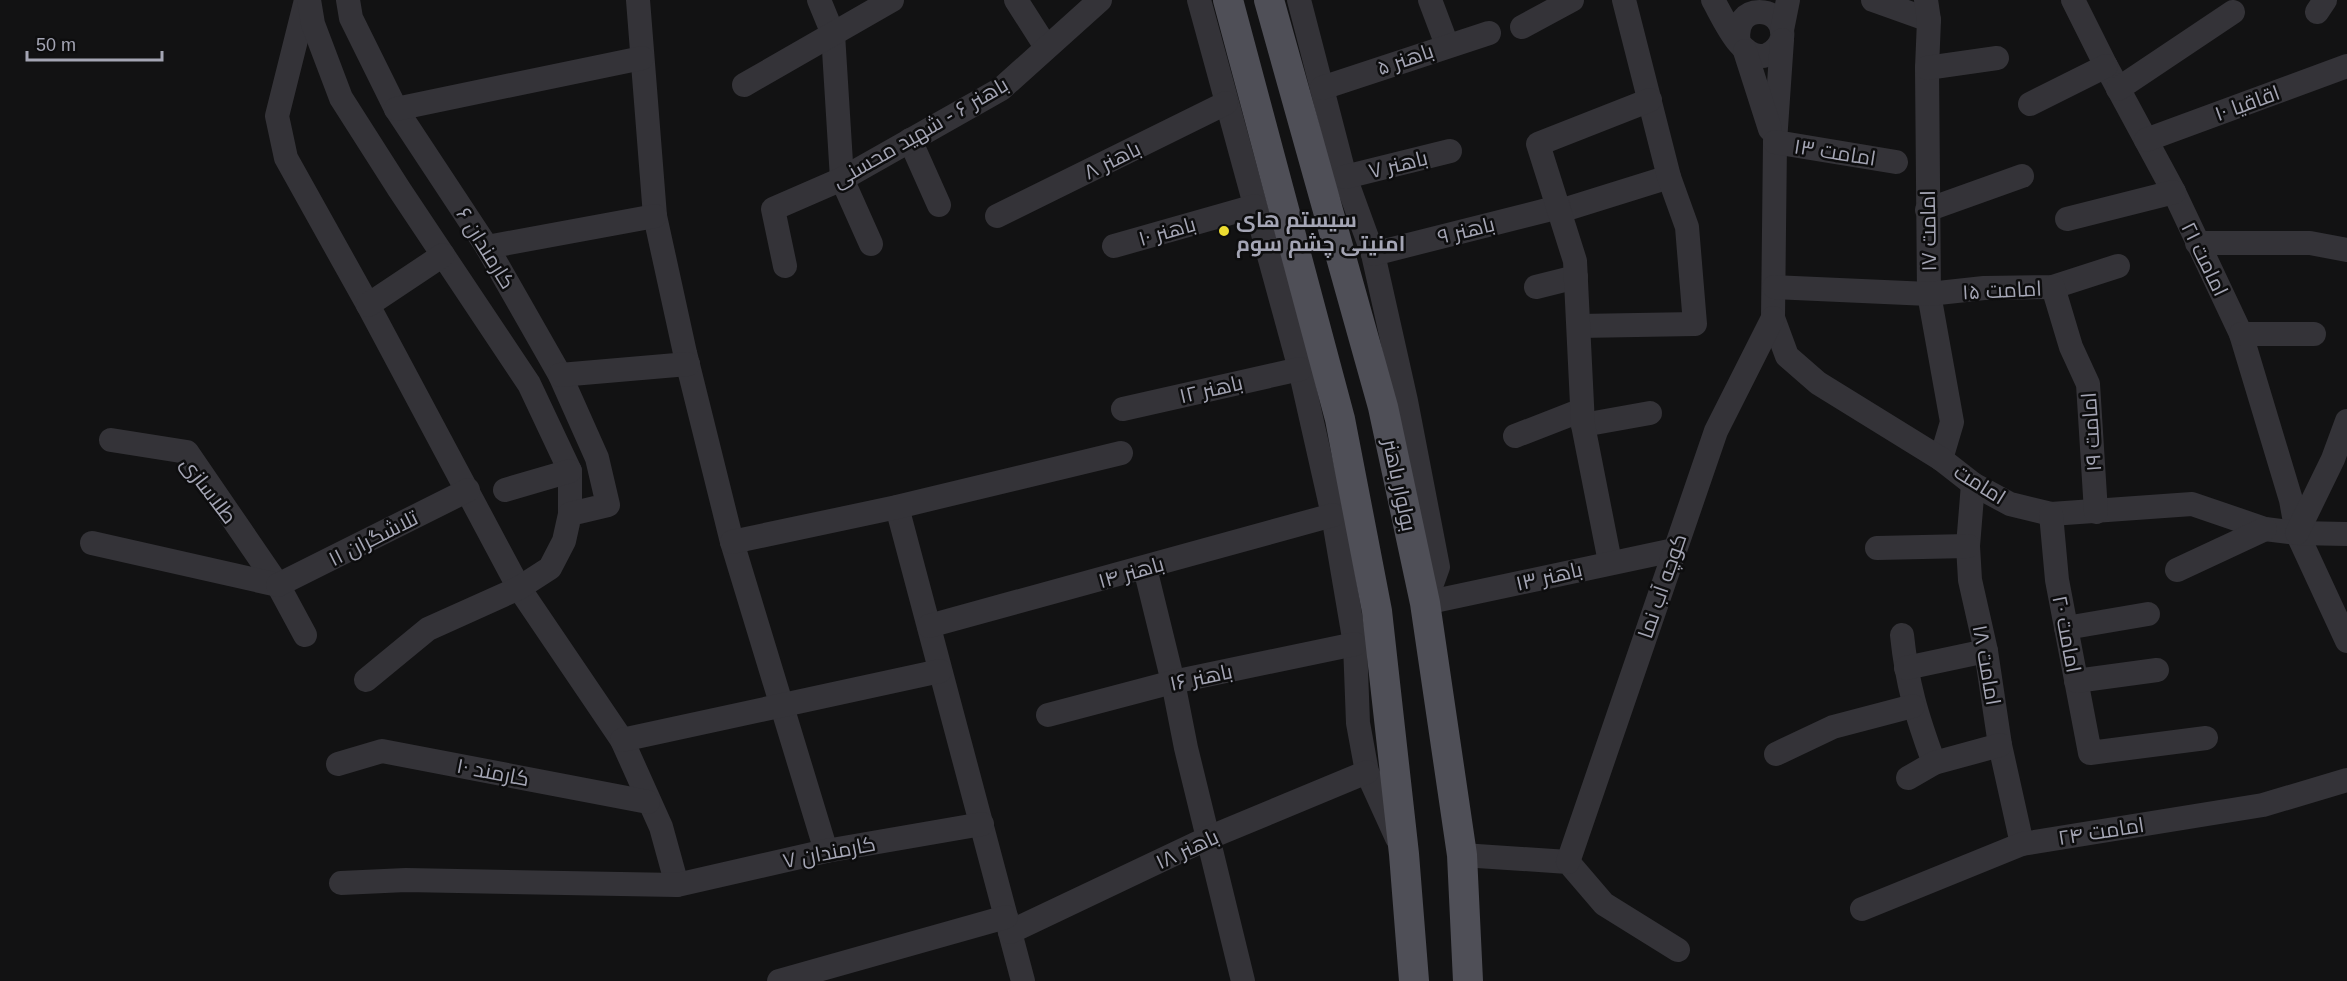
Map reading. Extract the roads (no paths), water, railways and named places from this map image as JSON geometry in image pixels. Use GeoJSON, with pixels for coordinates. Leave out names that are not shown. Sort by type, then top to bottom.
{"type":"FeatureCollection","features":[{"type":"Feature","properties":{"kind":"main road"},"geometry":{"type":"LineString","coordinates":[[1228,0],[1340,419],[1377,610],[1404,854],[1414,981]]}},
{"type":"Feature","properties":{"kind":"main road"},"geometry":{"type":"LineString","coordinates":[[1239,37],[1259,38],[1273,13]]}},
{"type":"Feature","properties":{"kind":"main road","name":"بولوار باهنر"},"geometry":{"type":"LineString","coordinates":[[1273,13],[1284,60],[1394,404],[1462,855],[1468,981]]}},
{"type":"Feature","properties":{"kind":"main road"},"geometry":{"type":"LineString","coordinates":[[1248,72],[1255,64],[1264,60],[1274,58],[1284,60]]}},
{"type":"Feature","properties":{"kind":"street"},"geometry":{"type":"LineString","coordinates":[[307,0],[313,24],[341,98],[529,384],[570,471],[570,514],[564,541],[550,568],[519,588],[428,629],[366,680]]}},
{"type":"Feature","properties":{"kind":"street"},"geometry":{"type":"LineString","coordinates":[[307,0],[277,116],[286,158],[368,305],[519,588],[622,740],[661,827],[677,885]]}},
{"type":"Feature","properties":{"kind":"street","name":"کارمندان ۶"},"geometry":{"type":"LineString","coordinates":[[348,0],[351,18],[396,109],[487,247],[560,375],[597,458],[608,504],[570,514]]}},
{"type":"Feature","properties":{"kind":"street"},"geometry":{"type":"LineString","coordinates":[[638,0],[655,216],[688,364],[732,542],[784,706],[826,851]]}},
{"type":"Feature","properties":{"kind":"street"},"geometry":{"type":"LineString","coordinates":[[819,0],[833,33],[842,179],[871,244]]}},
{"type":"Feature","properties":{"kind":"street"},"geometry":{"type":"LineString","coordinates":[[744,85],[892,0]]}},
{"type":"Feature","properties":{"kind":"street"},"geometry":{"type":"LineString","coordinates":[[1016,0],[1046,47]]}},
{"type":"Feature","properties":{"kind":"street","name":"باهنر ۶ - شهید محسنی"},"geometry":{"type":"LineString","coordinates":[[785,266],[773,209],[842,179],[1001,89],[1100,0]]}},
{"type":"Feature","properties":{"kind":"street"},"geometry":{"type":"LineString","coordinates":[[1199,0],[1300,369],[1333,515],[1355,644],[1358,723],[1367,772],[1404,854]]}},
{"type":"Feature","properties":{"kind":"street"},"geometry":{"type":"LineString","coordinates":[[1299,0],[1345,177],[1373,254],[1394,404]]}},
{"type":"Feature","properties":{"kind":"street"},"geometry":{"type":"LineString","coordinates":[[1430,0],[1446,45]]}},
{"type":"Feature","properties":{"kind":"street"},"geometry":{"type":"LineString","coordinates":[[1522,27],[1572,0]]}},
{"type":"Feature","properties":{"kind":"street"},"geometry":{"type":"LineString","coordinates":[[1579,326],[1695,324],[1687,227],[1669,177],[1624,0]]}},
{"type":"Feature","properties":{"kind":"street","name":"امامت"},"geometry":{"type":"LineString","coordinates":[[1713,0],[1742,47],[1775,142]]}},
{"type":"Feature","properties":{"kind":"street"},"geometry":{"type":"LineString","coordinates":[[1727,0],[1757,8],[1772,15],[1779,22],[1782,35],[1776,49],[1767,55],[1755,56],[1742,47],[1737,33],[1739,24],[1757,8]]}},
{"type":"Feature","properties":{"kind":"street","name":"امامت"},"geometry":{"type":"LineString","coordinates":[[1788,0],[1782,35],[1775,142],[1773,318],[1787,356],[1818,383],[1941,459],[1973,484],[2010,504],[2051,514],[2192,504],[2265,529],[2297,533],[2347,534]]}},
{"type":"Feature","properties":{"kind":"street"},"geometry":{"type":"LineString","coordinates":[[1873,0],[1928,10]]}},
{"type":"Feature","properties":{"kind":"street","name":"امامت ۲۱"},"geometry":{"type":"LineString","coordinates":[[2073,0],[2174,192],[2241,334],[2291,501],[2297,533]]}},
{"type":"Feature","properties":{"kind":"street","name":"امامت ۱۷"},"geometry":{"type":"LineString","coordinates":[[1928,10],[1929,294],[1952,422],[1941,459]]}},
{"type":"Feature","properties":{"kind":"street"},"geometry":{"type":"LineString","coordinates":[[2118,89],[2233,12]]}},
{"type":"Feature","properties":{"kind":"street","name":"باهنر ۵"},"geometry":{"type":"LineString","coordinates":[[1322,88],[1446,45],[1489,33]]}},
{"type":"Feature","properties":{"kind":"street"},"geometry":{"type":"LineString","coordinates":[[396,109],[642,58]]}},
{"type":"Feature","properties":{"kind":"street"},"geometry":{"type":"LineString","coordinates":[[1927,68],[1997,58]]}},
{"type":"Feature","properties":{"kind":"street"},"geometry":{"type":"LineString","coordinates":[[2030,104],[2106,66]]}},
{"type":"Feature","properties":{"kind":"street","name":"اقاقیا ۱۰"},"geometry":{"type":"LineString","coordinates":[[2146,140],[2347,66]]}},
{"type":"Feature","properties":{"kind":"street"},"geometry":{"type":"LineString","coordinates":[[1610,562],[1582,418],[1575,261],[1538,144],[1650,100]]}},
{"type":"Feature","properties":{"kind":"street","name":"باهنر ۸"},"geometry":{"type":"LineString","coordinates":[[998,216],[1226,103]]}},
{"type":"Feature","properties":{"kind":"street"},"geometry":{"type":"LineString","coordinates":[[909,140],[939,205]]}},
{"type":"Feature","properties":{"kind":"street","name":"امامت ۱۳"},"geometry":{"type":"LineString","coordinates":[[1775,142],[1896,162]]}},
{"type":"Feature","properties":{"kind":"street","name":"باهنر ۷"},"geometry":{"type":"LineString","coordinates":[[1345,177],[1450,151]]}},
{"type":"Feature","properties":{"kind":"street"},"geometry":{"type":"LineString","coordinates":[[1927,210],[2022,176]]}},
{"type":"Feature","properties":{"kind":"street","name":"باهنر ۹"},"geometry":{"type":"LineString","coordinates":[[1373,254],[1559,209],[1669,177]]}},
{"type":"Feature","properties":{"kind":"street"},"geometry":{"type":"LineString","coordinates":[[2067,219],[2174,192]]}},
{"type":"Feature","properties":{"kind":"street","name":"باهنر ۱۰"},"geometry":{"type":"LineString","coordinates":[[1114,246],[1255,206]]}},
{"type":"Feature","properties":{"kind":"street"},"geometry":{"type":"LineString","coordinates":[[487,247],[655,216]]}},
{"type":"Feature","properties":{"kind":"street"},"geometry":{"type":"LineString","coordinates":[[2197,243],[2310,243],[2347,250]]}},
{"type":"Feature","properties":{"kind":"street"},"geometry":{"type":"LineString","coordinates":[[368,305],[443,255]]}},
{"type":"Feature","properties":{"kind":"street","name":"امامت ۱۵"},"geometry":{"type":"LineString","coordinates":[[1774,287],[1929,294],[1983,288],[2053,287],[2118,266]]}},
{"type":"Feature","properties":{"kind":"street"},"geometry":{"type":"LineString","coordinates":[[1536,287],[1576,277]]}},
{"type":"Feature","properties":{"kind":"street","name":"امامت ۱۹"},"geometry":{"type":"LineString","coordinates":[[2053,287],[2071,347],[2088,384],[2096,512]]}},
{"type":"Feature","properties":{"kind":"street","name":"کوچه آب نما"},"geometry":{"type":"LineString","coordinates":[[1568,862],[1716,431],[1773,318]]}},
{"type":"Feature","properties":{"kind":"street"},"geometry":{"type":"LineString","coordinates":[[2241,334],[2314,334]]}},
{"type":"Feature","properties":{"kind":"street"},"geometry":{"type":"LineString","coordinates":[[560,375],[688,364]]}},
{"type":"Feature","properties":{"kind":"street","name":"باهنر ۱۲"},"geometry":{"type":"LineString","coordinates":[[1123,409],[1300,369]]}},
{"type":"Feature","properties":{"kind":"street"},"geometry":{"type":"LineString","coordinates":[[1515,436],[1582,418],[1650,413]]}},
{"type":"Feature","properties":{"kind":"street"},"geometry":{"type":"LineString","coordinates":[[2347,421],[2333,459],[2297,533],[2347,641]]}},
{"type":"Feature","properties":{"kind":"street","name":"طلاسازی"},"geometry":{"type":"LineString","coordinates":[[111,440],[186,452],[278,585],[305,635]]}},
{"type":"Feature","properties":{"kind":"street"},"geometry":{"type":"LineString","coordinates":[[732,542],[897,507],[1121,453]]}},
{"type":"Feature","properties":{"kind":"street"},"geometry":{"type":"LineString","coordinates":[[505,490],[570,471]]}},
{"type":"Feature","properties":{"kind":"street","name":"امامت ۱۸"},"geometry":{"type":"LineString","coordinates":[[1973,484],[1968,546],[1970,580],[1986,651],[2000,746],[2022,844]]}},
{"type":"Feature","properties":{"kind":"street","name":"تلاشگران ۱۱"},"geometry":{"type":"LineString","coordinates":[[278,585],[468,490]]}},
{"type":"Feature","properties":{"kind":"street"},"geometry":{"type":"LineString","coordinates":[[897,507],[1023,981]]}},
{"type":"Feature","properties":{"kind":"street","name":"امامت ۲۰"},"geometry":{"type":"LineString","coordinates":[[2051,514],[2057,580],[2090,753],[2206,738]]}},
{"type":"Feature","properties":{"kind":"street","name":"باهنر ۱۴"},"geometry":{"type":"LineString","coordinates":[[929,626],[1333,515]]}},
{"type":"Feature","properties":{"kind":"street"},"geometry":{"type":"LineString","coordinates":[[2177,570],[2265,529]]}},
{"type":"Feature","properties":{"kind":"street"},"geometry":{"type":"LineString","coordinates":[[92,543],[278,585]]}},
{"type":"Feature","properties":{"kind":"street"},"geometry":{"type":"LineString","coordinates":[[1876,548],[1968,546]]}},
{"type":"Feature","properties":{"kind":"street","name":"باهنر ۱۳"},"geometry":{"type":"LineString","coordinates":[[1425,603],[1674,550]]}},
{"type":"Feature","properties":{"kind":"street"},"geometry":{"type":"LineString","coordinates":[[1145,568],[1243,981]]}},
{"type":"Feature","properties":{"kind":"street"},"geometry":{"type":"LineString","coordinates":[[2066,628],[2148,614]]}},
{"type":"Feature","properties":{"kind":"street"},"geometry":{"type":"LineString","coordinates":[[1902,635],[1914,706],[1934,763]]}},
{"type":"Feature","properties":{"kind":"street","name":"باهنر ۱۶"},"geometry":{"type":"LineString","coordinates":[[1048,715],[1173,682],[1355,644]]}},
{"type":"Feature","properties":{"kind":"street"},"geometry":{"type":"LineString","coordinates":[[1906,668],[1986,651]]}},
{"type":"Feature","properties":{"kind":"street"},"geometry":{"type":"LineString","coordinates":[[2076,681],[2157,670]]}},
{"type":"Feature","properties":{"kind":"street"},"geometry":{"type":"LineString","coordinates":[[622,740],[940,671]]}},
{"type":"Feature","properties":{"kind":"street"},"geometry":{"type":"LineString","coordinates":[[1776,754],[1833,727],[1914,706]]}},
{"type":"Feature","properties":{"kind":"street"},"geometry":{"type":"LineString","coordinates":[[1908,778],[1934,763],[2000,746]]}},
{"type":"Feature","properties":{"kind":"street","name":"کارمند ۱۰"},"geometry":{"type":"LineString","coordinates":[[338,764],[382,751],[648,802]]}},
{"type":"Feature","properties":{"kind":"street","name":"باهنر ۱۸"},"geometry":{"type":"LineString","coordinates":[[779,981],[1008,925],[1367,772]]}},
{"type":"Feature","properties":{"kind":"street","name":"امامت ۲۴"},"geometry":{"type":"LineString","coordinates":[[1862,909],[2022,844],[2263,805],[2347,780]]}},
{"type":"Feature","properties":{"kind":"street","name":"کارمندان ۷"},"geometry":{"type":"LineString","coordinates":[[341,883],[406,880],[677,885],[826,851],[982,824]]}},
{"type":"Feature","properties":{"kind":"street"},"geometry":{"type":"LineString","coordinates":[[1462,855],[1568,862],[1604,904],[1678,950]]}},
{"type":"Feature","properties":{"kind":"place","name":"سیستم های امنیتی چشم سوم"},"geometry":{"type":"Point","coordinates":[1224,231]}}]}
